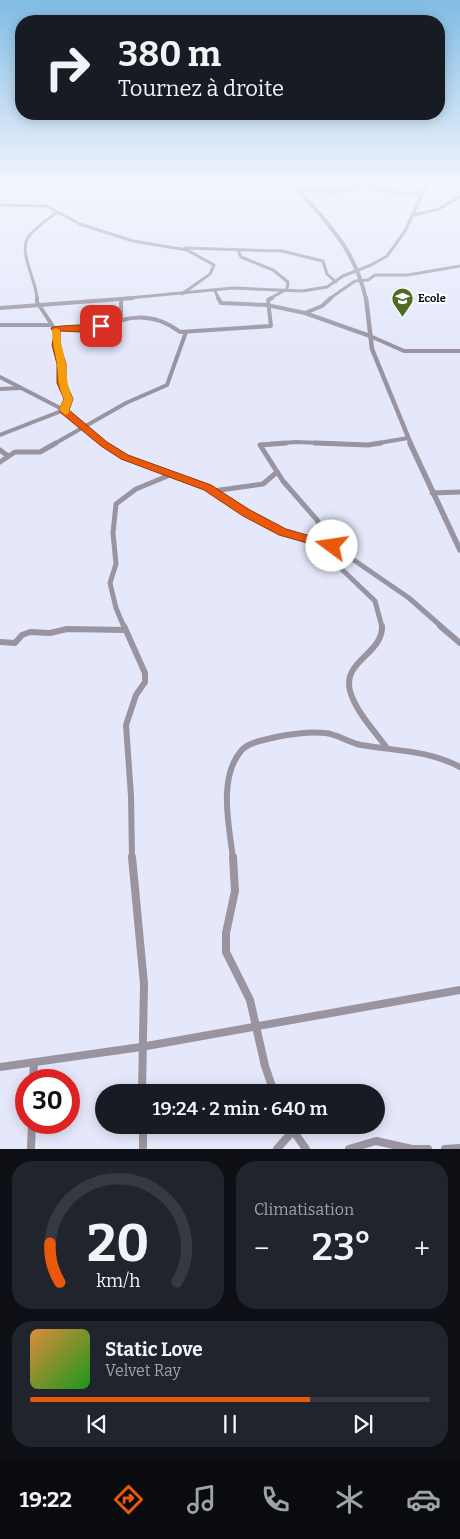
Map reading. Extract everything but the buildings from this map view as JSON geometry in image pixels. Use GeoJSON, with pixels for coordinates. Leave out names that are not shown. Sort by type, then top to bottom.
{"type":"FeatureCollection","features":[{"type":"Feature","properties":{"kind":"street"},"geometry":{"type":"LineString","coordinates":[[0,435],[64,410],[69,399],[61,383],[62,364],[56,345],[58,334],[37,302],[37,288],[24,251],[28,238]]}},
{"type":"Feature","properties":{"kind":"street"},"geometry":{"type":"LineString","coordinates":[[122,238],[177,248],[282,251],[320,259],[326,264],[327,274],[336,282]]}},
{"type":"Feature","properties":{"kind":"street"},"geometry":{"type":"LineString","coordinates":[[338,238],[359,272],[366,298],[372,349],[382,377],[432,493],[460,550]]}},
{"type":"Feature","properties":{"kind":"street"},"geometry":{"type":"LineString","coordinates":[[0,308],[37,302],[121,299],[240,288],[319,289],[336,282],[340,277],[359,272],[376,264],[396,247],[401,238]]}},
{"type":"Feature","properties":{"kind":"street"},"geometry":{"type":"LineString","coordinates":[[177,248],[195,254],[214,267],[210,274],[182,294]]}},
{"type":"Feature","properties":{"kind":"street"},"geometry":{"type":"LineString","coordinates":[[238,250],[241,258],[273,270],[286,278],[288,282],[287,289]]}},
{"type":"Feature","properties":{"kind":"street"},"geometry":{"type":"LineString","coordinates":[[305,313],[322,306],[337,292],[361,280],[368,280],[377,274],[408,275],[460,266]]}},
{"type":"Feature","properties":{"kind":"street"},"geometry":{"type":"LineString","coordinates":[[329,286],[337,292]]}},
{"type":"Feature","properties":{"kind":"street"},"geometry":{"type":"LineString","coordinates":[[0,325],[80,329],[108,326],[121,320],[140,317],[169,322],[176,331],[186,332],[267,328],[271,326],[267,305],[268,300],[287,289]]}},
{"type":"Feature","properties":{"kind":"street"},"geometry":{"type":"LineString","coordinates":[[215,291],[221,303],[267,305],[305,313],[370,336],[404,351],[460,351]]}},
{"type":"Feature","properties":{"kind":"street"},"geometry":{"type":"LineString","coordinates":[[121,299],[121,320]]}},
{"type":"Feature","properties":{"kind":"street"},"geometry":{"type":"LineString","coordinates":[[0,462],[20,451],[40,452],[126,403],[159,391],[166,385],[186,332]]}},
{"type":"Feature","properties":{"kind":"street"},"geometry":{"type":"LineString","coordinates":[[0,376],[64,410],[83,428],[124,457],[194,482],[213,491],[271,527],[332,546],[409,598],[460,643]]}},
{"type":"Feature","properties":{"kind":"street"},"geometry":{"type":"LineString","coordinates":[[0,389],[21,388]]}},
{"type":"Feature","properties":{"kind":"street"},"geometry":{"type":"LineString","coordinates":[[332,546],[317,520],[277,472],[260,445],[296,442],[368,445],[408,438]]}},
{"type":"Feature","properties":{"kind":"street"},"geometry":{"type":"LineString","coordinates":[[0,450],[8,456]]}},
{"type":"Feature","properties":{"kind":"street"},"geometry":{"type":"LineString","coordinates":[[213,491],[263,484],[269,481],[277,472]]}},
{"type":"Feature","properties":{"kind":"street"},"geometry":{"type":"LineString","coordinates":[[142,1084],[141,1047],[144,984],[139,914],[132,876],[131,796],[126,725],[136,695],[145,682],[146,673],[116,608],[110,583],[116,564],[113,516],[116,504],[136,489],[170,475]]}},
{"type":"Feature","properties":{"kind":"street"},"geometry":{"type":"LineString","coordinates":[[432,493],[460,492]]}},
{"type":"Feature","properties":{"kind":"street"},"geometry":{"type":"LineString","coordinates":[[310,540],[370,596],[380,612],[383,626],[381,642],[356,666],[349,685],[359,708],[386,747]]}},
{"type":"Feature","properties":{"kind":"street"},"geometry":{"type":"LineString","coordinates":[[0,642],[15,643],[22,635],[30,632],[50,633],[67,629],[125,630]]}},
{"type":"Feature","properties":{"kind":"street"},"geometry":{"type":"LineString","coordinates":[[271,1084],[262,1055],[258,1025],[252,1004],[228,957],[225,947],[235,892],[228,812],[230,780],[236,759],[243,748],[252,743],[325,732],[354,744],[386,747],[446,760],[460,767]]}},
{"type":"Feature","properties":{"kind":"street"},"geometry":{"type":"LineString","coordinates":[[0,1067],[34,1064],[111,1050],[141,1047],[460,990]]}},
{"type":"Feature","properties":{"kind":"street"},"geometry":{"type":"LineString","coordinates":[[34,1064],[34,1069]]}},
{"type":"Feature","properties":{"kind":"street"},"geometry":{"type":"LineString","coordinates":[[31,1149],[32,1134]]}},
{"type":"Feature","properties":{"kind":"street"},"geometry":{"type":"LineString","coordinates":[[143,1134],[143,1149]]}},
{"type":"Feature","properties":{"kind":"street"},"geometry":{"type":"LineString","coordinates":[[277,1149],[286,1134]]}},
{"type":"Feature","properties":{"kind":"street"},"geometry":{"type":"LineString","coordinates":[[295,1134],[306,1149]]}},
{"type":"Feature","properties":{"kind":"street"},"geometry":{"type":"LineString","coordinates":[[349,1149],[376,1141],[412,1149],[428,1149]]}},
{"type":"Feature","properties":{"kind":"street"},"geometry":{"type":"LineString","coordinates":[[445,1149],[460,1148]]}},
{"type":"Feature","properties":{"kind":"slow traffic"},"geometry":{"type":"LineString","coordinates":[[56,330],[58,334],[56,345],[62,364],[61,383],[68,392],[69,399],[68,405],[64,410],[66,412]]}},
{"type":"Feature","properties":{"kind":"place","name":"Ecole"},"geometry":{"type":"Point","coordinates":[402,317]}},
{"type":"Feature","properties":{"kind":"route"},"geometry":{"type":"LineString","coordinates":[[101,326],[73,330],[54,328],[58,334],[56,345],[62,364],[61,383],[68,392],[69,399],[68,405],[64,410],[74,417],[83,428],[124,457],[208,487],[271,527],[292,536],[332,546]]}}]}
